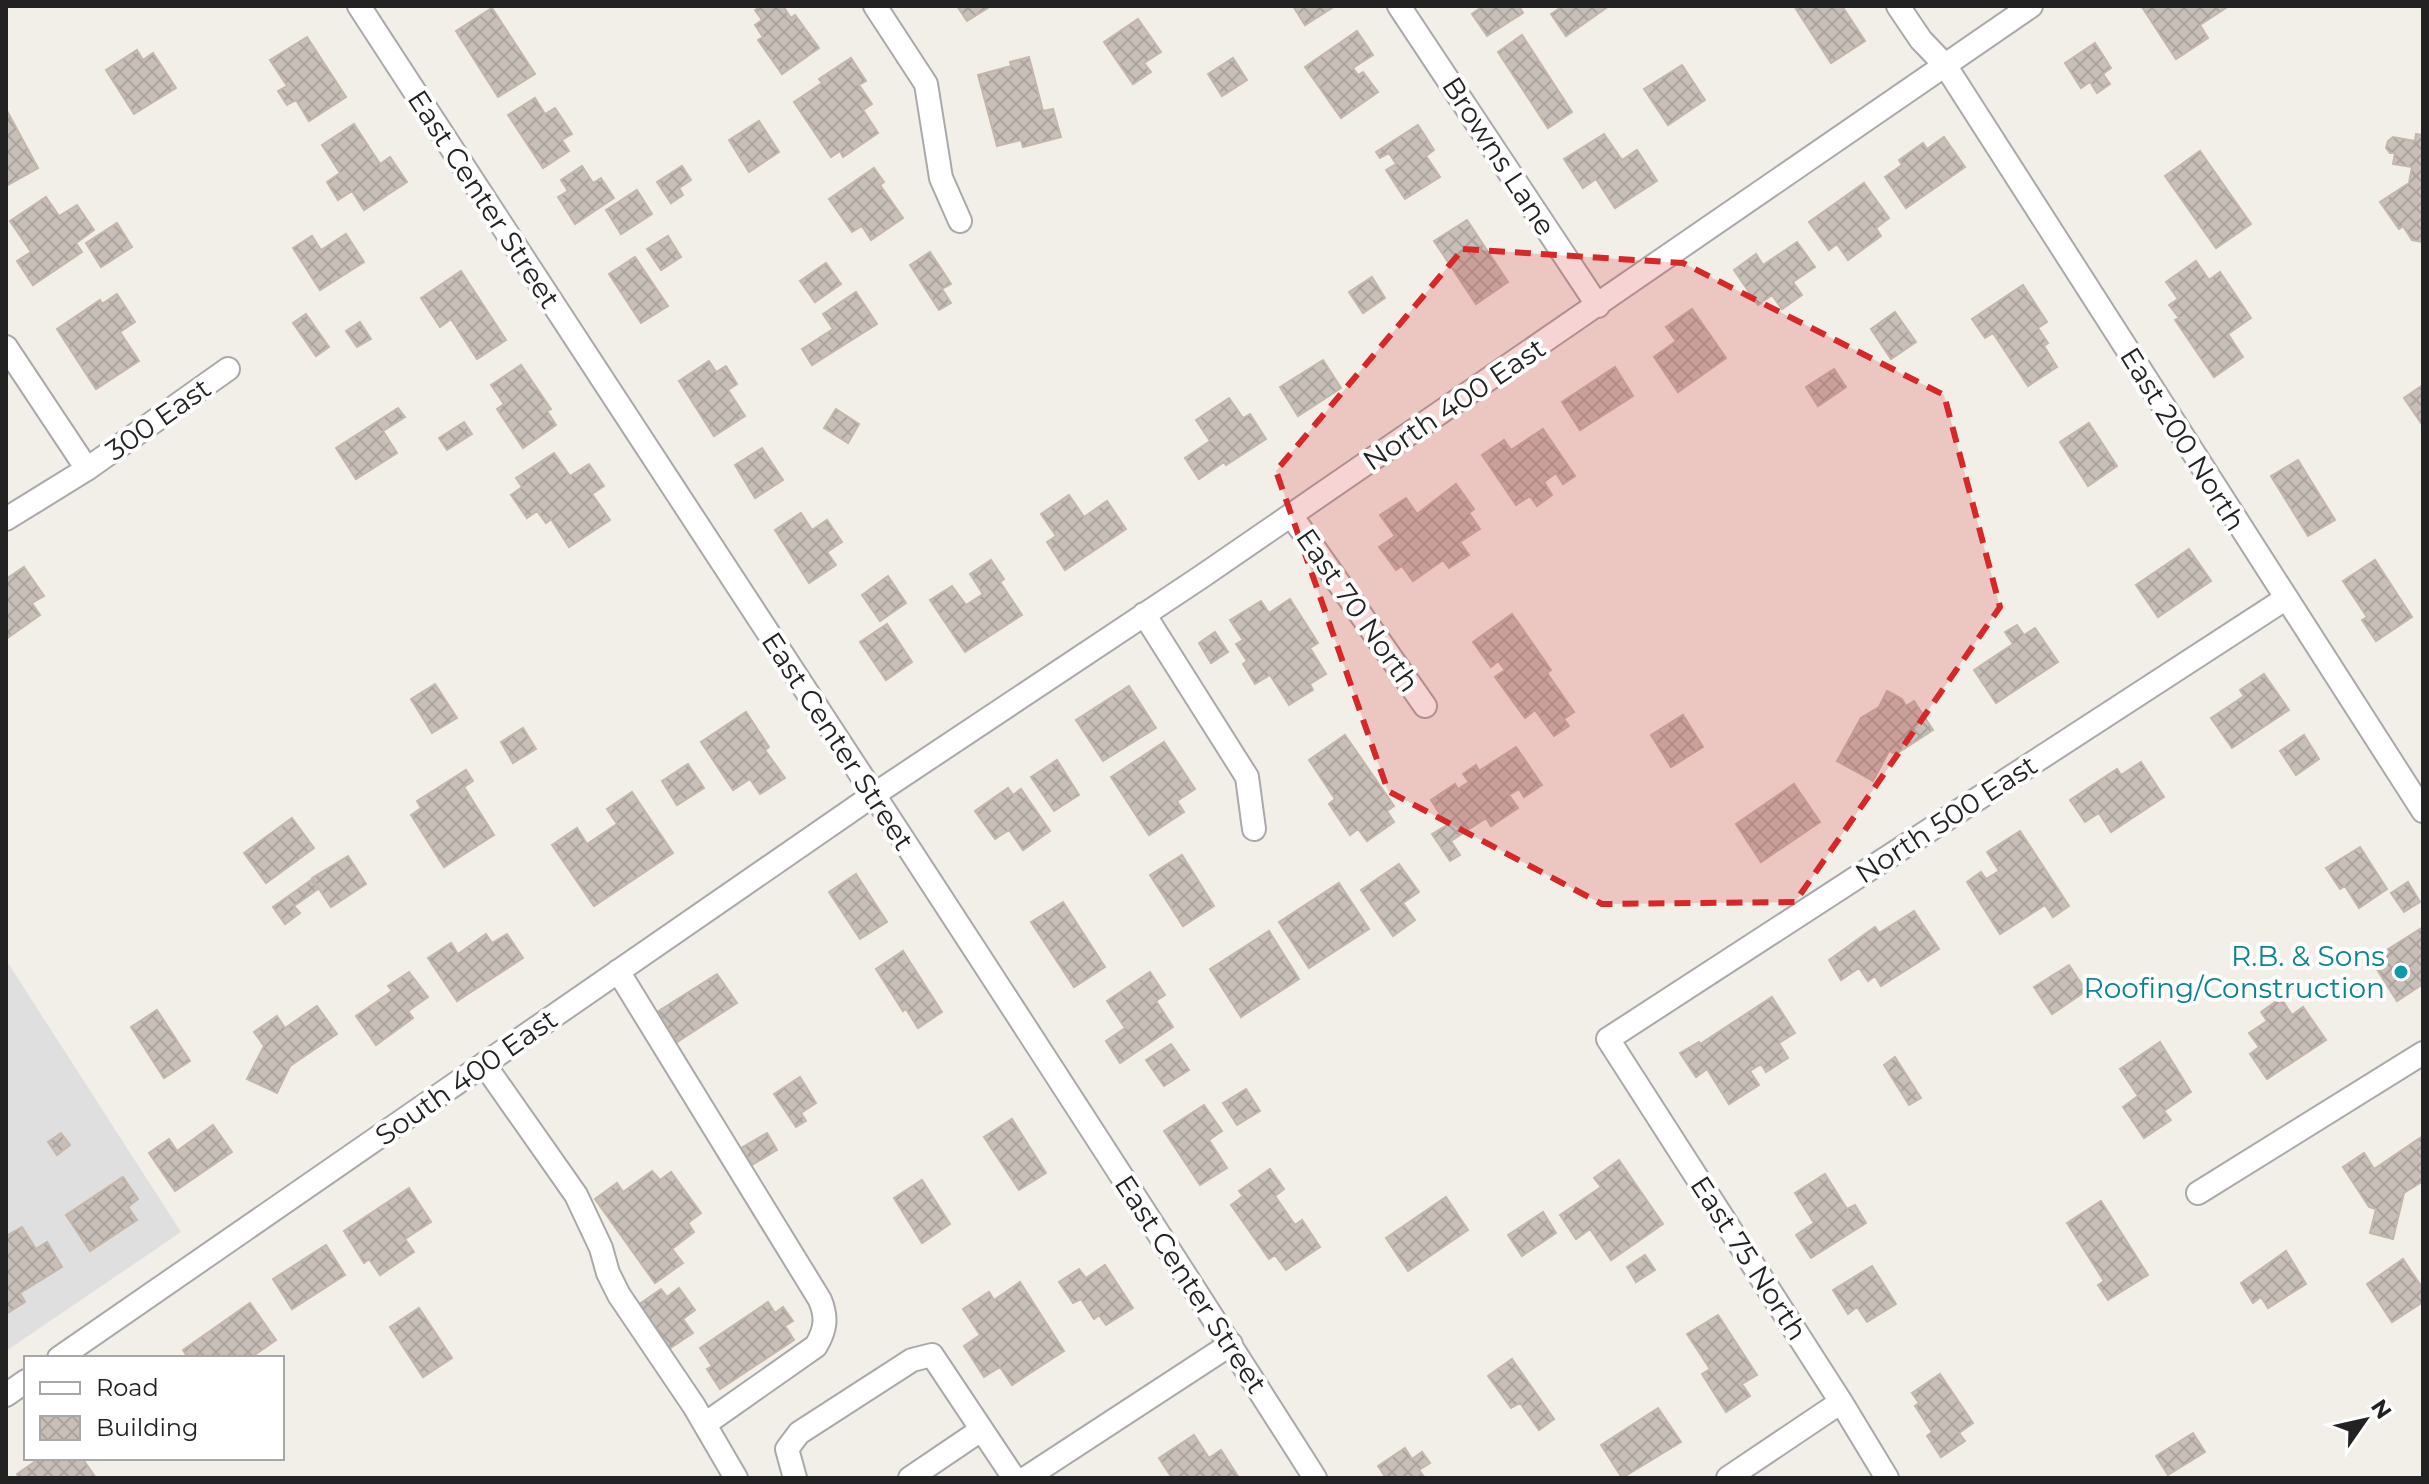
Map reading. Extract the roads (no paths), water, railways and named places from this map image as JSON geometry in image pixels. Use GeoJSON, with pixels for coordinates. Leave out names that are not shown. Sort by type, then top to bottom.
{"type":"FeatureCollection","features":[{"type":"Feature","properties":{"kind":"street","name":"East Center Street"},"geometry":{"type":"LineString","coordinates":[[359,6],[872,796],[983,961],[1315,1478]]}},
{"type":"Feature","properties":{"kind":"street"},"geometry":{"type":"LineString","coordinates":[[875,6],[926,84],[941,178],[960,221]]}},
{"type":"Feature","properties":{"kind":"street","name":"Browns Lane"},"geometry":{"type":"LineString","coordinates":[[1399,6],[1598,306]]}},
{"type":"Feature","properties":{"kind":"street","name":"East 200 North"},"geometry":{"type":"LineString","coordinates":[[1898,6],[1921,40],[1945,65],[2423,811]]}},
{"type":"Feature","properties":{"kind":"street","name":"North 400 East"},"geometry":{"type":"LineString","coordinates":[[872,796],[1598,306],[2031,6]]}},
{"type":"Feature","properties":{"kind":"street"},"geometry":{"type":"LineString","coordinates":[[6,347],[87,469]]}},
{"type":"Feature","properties":{"kind":"street","name":"300 East"},"geometry":{"type":"LineString","coordinates":[[6,519],[87,469],[228,369]]}},
{"type":"Feature","properties":{"kind":"street","name":"East 70 North"},"geometry":{"type":"LineString","coordinates":[[1291,515],[1425,706]]}},
{"type":"Feature","properties":{"kind":"street","name":"North 500 East"},"geometry":{"type":"LineString","coordinates":[[1608,1039],[2285,599]]}},
{"type":"Feature","properties":{"kind":"street"},"geometry":{"type":"LineString","coordinates":[[1144,614],[1247,777],[1254,829]]}},
{"type":"Feature","properties":{"kind":"street","name":"South 400 East"},"geometry":{"type":"LineString","coordinates":[[62,1356],[872,796]]}},
{"type":"Feature","properties":{"kind":"street"},"geometry":{"type":"LineString","coordinates":[[618,971],[825,1313],[825,1324],[816,1346],[705,1424]]}},
{"type":"Feature","properties":{"kind":"street","name":"East 75 North"},"geometry":{"type":"LineString","coordinates":[[1608,1039],[1887,1478]]}},
{"type":"Feature","properties":{"kind":"street"},"geometry":{"type":"LineString","coordinates":[[2198,1193],[2423,1053]]}},
{"type":"Feature","properties":{"kind":"street"},"geometry":{"type":"LineString","coordinates":[[484,1064],[576,1195],[619,1295],[705,1424],[736,1478]]}},
{"type":"Feature","properties":{"kind":"street"},"geometry":{"type":"LineString","coordinates":[[1026,1478],[1231,1344]]}},
{"type":"Feature","properties":{"kind":"street"},"geometry":{"type":"LineString","coordinates":[[795,1478],[787,1449],[799,1433],[912,1360],[932,1355],[1014,1478]]}},
{"type":"Feature","properties":{"kind":"street"},"geometry":{"type":"LineString","coordinates":[[6,1395],[24,1382]]}},
{"type":"Feature","properties":{"kind":"street"},"geometry":{"type":"LineString","coordinates":[[1728,1478],[1841,1402]]}},
{"type":"Feature","properties":{"kind":"street"},"geometry":{"type":"LineString","coordinates":[[910,1478],[981,1430]]}},
{"type":"Feature","properties":{"kind":"place","name":"R.B. & Sons Roofing/Construction"},"geometry":{"type":"Point","coordinates":[2401,972]}}]}
